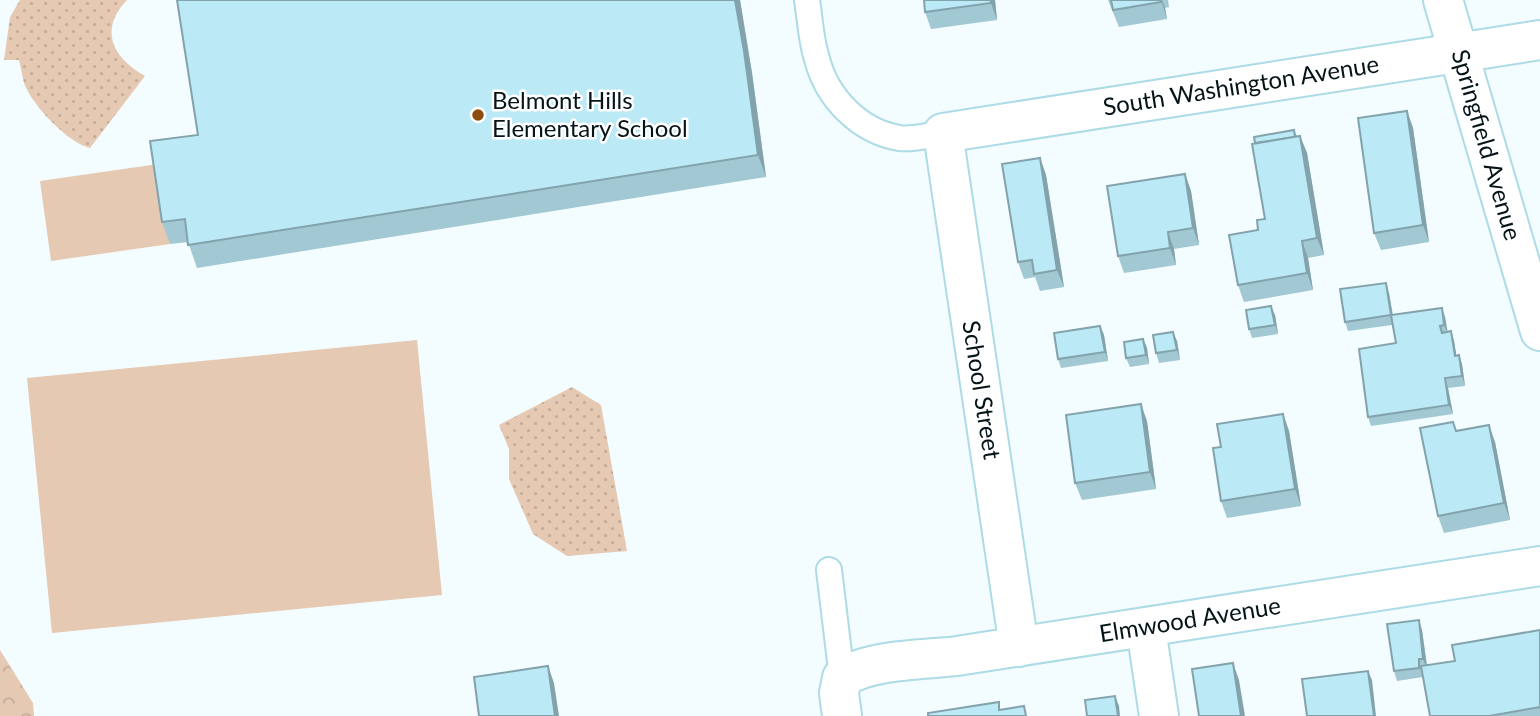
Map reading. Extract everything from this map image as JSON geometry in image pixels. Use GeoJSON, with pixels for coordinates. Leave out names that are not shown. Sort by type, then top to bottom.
{"type":"FeatureCollection","features":[{"type":"Feature","properties":{"kind":"street","name":"Springfield Avenue"},"geometry":{"type":"LineString","coordinates":[[1443,0],[1540,331]]}},
{"type":"Feature","properties":{"kind":"street","name":"South Washington Avenue"},"geometry":{"type":"LineString","coordinates":[[943,133],[1540,40]]}},
{"type":"Feature","properties":{"kind":"street","name":"School Street"},"geometry":{"type":"LineString","coordinates":[[943,133],[1019,647]]}},
{"type":"Feature","properties":{"kind":"street","name":"Elmwood Avenue"},"geometry":{"type":"LineString","coordinates":[[842,678],[851,672],[884,664],[1019,647],[1540,566]]}},
{"type":"Feature","properties":{"kind":"street"},"geometry":{"type":"LineString","coordinates":[[1146,628],[1159,716]]}},
{"type":"Feature","properties":{"kind":"street"},"geometry":{"type":"LineString","coordinates":[[842,678],[839,693],[842,716]]}},
{"type":"Feature","properties":{"kind":"lane"},"geometry":{"type":"LineString","coordinates":[[807,0],[817,59],[828,87],[847,112],[872,129],[901,138],[943,133]]}},
{"type":"Feature","properties":{"kind":"lane"},"geometry":{"type":"LineString","coordinates":[[829,570],[842,678]]}},
{"type":"Feature","properties":{"kind":"green space"},"geometry":{"type":"Polygon","coordinates":[[[20,0],[127,0],[113,22],[113,43],[125,61],[145,76],[90,148],[61,131],[42,112],[24,83],[19,60],[4,60],[10,17],[20,0]]]}},
{"type":"Feature","properties":{"kind":"green space"},"geometry":{"type":"Polygon","coordinates":[[[158,164],[170,244],[51,261],[40,181],[158,164]]]}},
{"type":"Feature","properties":{"kind":"green space"},"geometry":{"type":"Polygon","coordinates":[[[417,340],[442,595],[52,633],[27,378],[417,340]]]}},
{"type":"Feature","properties":{"kind":"green space"},"geometry":{"type":"Polygon","coordinates":[[[572,387],[601,405],[627,551],[567,556],[533,534],[509,479],[509,449],[499,425],[572,387]]]}},
{"type":"Feature","properties":{"kind":"green space"},"geometry":{"type":"Polygon","coordinates":[[[0,650],[33,703],[34,716],[0,716],[0,650]]]}},
{"type":"Feature","properties":{"kind":"building","name":"Belmont Hills Elementary School"},"geometry":{"type":"Polygon","coordinates":[[[177,0],[735,0],[758,155],[188,245],[185,219],[162,222],[150,141],[198,135],[177,0]]]}},
{"type":"Feature","properties":{"kind":"building"},"geometry":{"type":"Polygon","coordinates":[[[924,0],[991,0],[991,3],[925,12],[924,0]]]}},
{"type":"Feature","properties":{"kind":"building"},"geometry":{"type":"Polygon","coordinates":[[[1111,0],[1161,0],[1161,2],[1113,10],[1111,0]]]}},
{"type":"Feature","properties":{"kind":"building"},"geometry":{"type":"Polygon","coordinates":[[[1407,111],[1423,225],[1374,233],[1358,118],[1407,111]]]}},
{"type":"Feature","properties":{"kind":"building"},"geometry":{"type":"Polygon","coordinates":[[[1294,130],[1295,137],[1255,143],[1254,137],[1294,130]]]}},
{"type":"Feature","properties":{"kind":"building"},"geometry":{"type":"Polygon","coordinates":[[[1300,136],[1317,238],[1302,241],[1307,273],[1238,285],[1229,235],[1258,230],[1257,220],[1265,219],[1252,144],[1300,136]]]}},
{"type":"Feature","properties":{"kind":"building"},"geometry":{"type":"Polygon","coordinates":[[[1040,158],[1057,270],[1034,274],[1032,260],[1018,262],[1002,164],[1040,158]]]}},
{"type":"Feature","properties":{"kind":"building"},"geometry":{"type":"Polygon","coordinates":[[[1185,174],[1193,228],[1168,232],[1170,248],[1118,256],[1107,186],[1185,174]]]}},
{"type":"Feature","properties":{"kind":"building"},"geometry":{"type":"Polygon","coordinates":[[[1386,283],[1391,315],[1345,322],[1340,289],[1386,283]]]}},
{"type":"Feature","properties":{"kind":"building"},"geometry":{"type":"Polygon","coordinates":[[[1271,306],[1275,325],[1249,329],[1246,310],[1271,306]]]}},
{"type":"Feature","properties":{"kind":"building"},"geometry":{"type":"Polygon","coordinates":[[[1442,308],[1442,333],[1451,331],[1462,376],[1445,378],[1449,405],[1368,417],[1359,349],[1396,343],[1391,315],[1442,308]]]}},
{"type":"Feature","properties":{"kind":"building"},"geometry":{"type":"Polygon","coordinates":[[[1100,326],[1105,352],[1058,359],[1054,333],[1100,326]]]}},
{"type":"Feature","properties":{"kind":"building"},"geometry":{"type":"Polygon","coordinates":[[[1173,332],[1177,350],[1156,353],[1153,335],[1173,332]]]}},
{"type":"Feature","properties":{"kind":"building"},"geometry":{"type":"Polygon","coordinates":[[[1143,339],[1146,355],[1126,358],[1124,342],[1143,339]]]}},
{"type":"Feature","properties":{"kind":"building"},"geometry":{"type":"Polygon","coordinates":[[[1141,404],[1150,472],[1075,483],[1066,415],[1141,404]]]}},
{"type":"Feature","properties":{"kind":"building"},"geometry":{"type":"Polygon","coordinates":[[[1283,414],[1295,489],[1221,501],[1213,448],[1221,447],[1217,424],[1283,414]]]}},
{"type":"Feature","properties":{"kind":"building"},"geometry":{"type":"Polygon","coordinates":[[[1453,422],[1456,431],[1489,425],[1504,503],[1438,516],[1420,428],[1453,422]]]}},
{"type":"Feature","properties":{"kind":"building"},"geometry":{"type":"Polygon","coordinates":[[[1419,620],[1423,659],[1419,659],[1419,668],[1394,671],[1387,624],[1419,620]]]}},
{"type":"Feature","properties":{"kind":"building"},"geometry":{"type":"Polygon","coordinates":[[[1540,630],[1540,707],[1489,716],[1430,716],[1421,666],[1455,661],[1452,645],[1540,630]]]}},
{"type":"Feature","properties":{"kind":"building"},"geometry":{"type":"Polygon","coordinates":[[[1233,663],[1241,716],[1199,716],[1192,669],[1233,663]]]}},
{"type":"Feature","properties":{"kind":"building"},"geometry":{"type":"Polygon","coordinates":[[[548,666],[555,716],[479,716],[474,677],[548,666]]]}},
{"type":"Feature","properties":{"kind":"building"},"geometry":{"type":"Polygon","coordinates":[[[1368,671],[1374,716],[1307,716],[1302,679],[1368,671]]]}},
{"type":"Feature","properties":{"kind":"building"},"geometry":{"type":"Polygon","coordinates":[[[1115,696],[1118,716],[1087,716],[1085,700],[1115,696]]]}},
{"type":"Feature","properties":{"kind":"building"},"geometry":{"type":"Polygon","coordinates":[[[999,702],[999,710],[1024,706],[1026,716],[928,716],[928,713],[999,702]]]}},
{"type":"Feature","properties":{"kind":"place","name":"Belmont Hills Elementary School"},"geometry":{"type":"Point","coordinates":[478,115]}}]}
